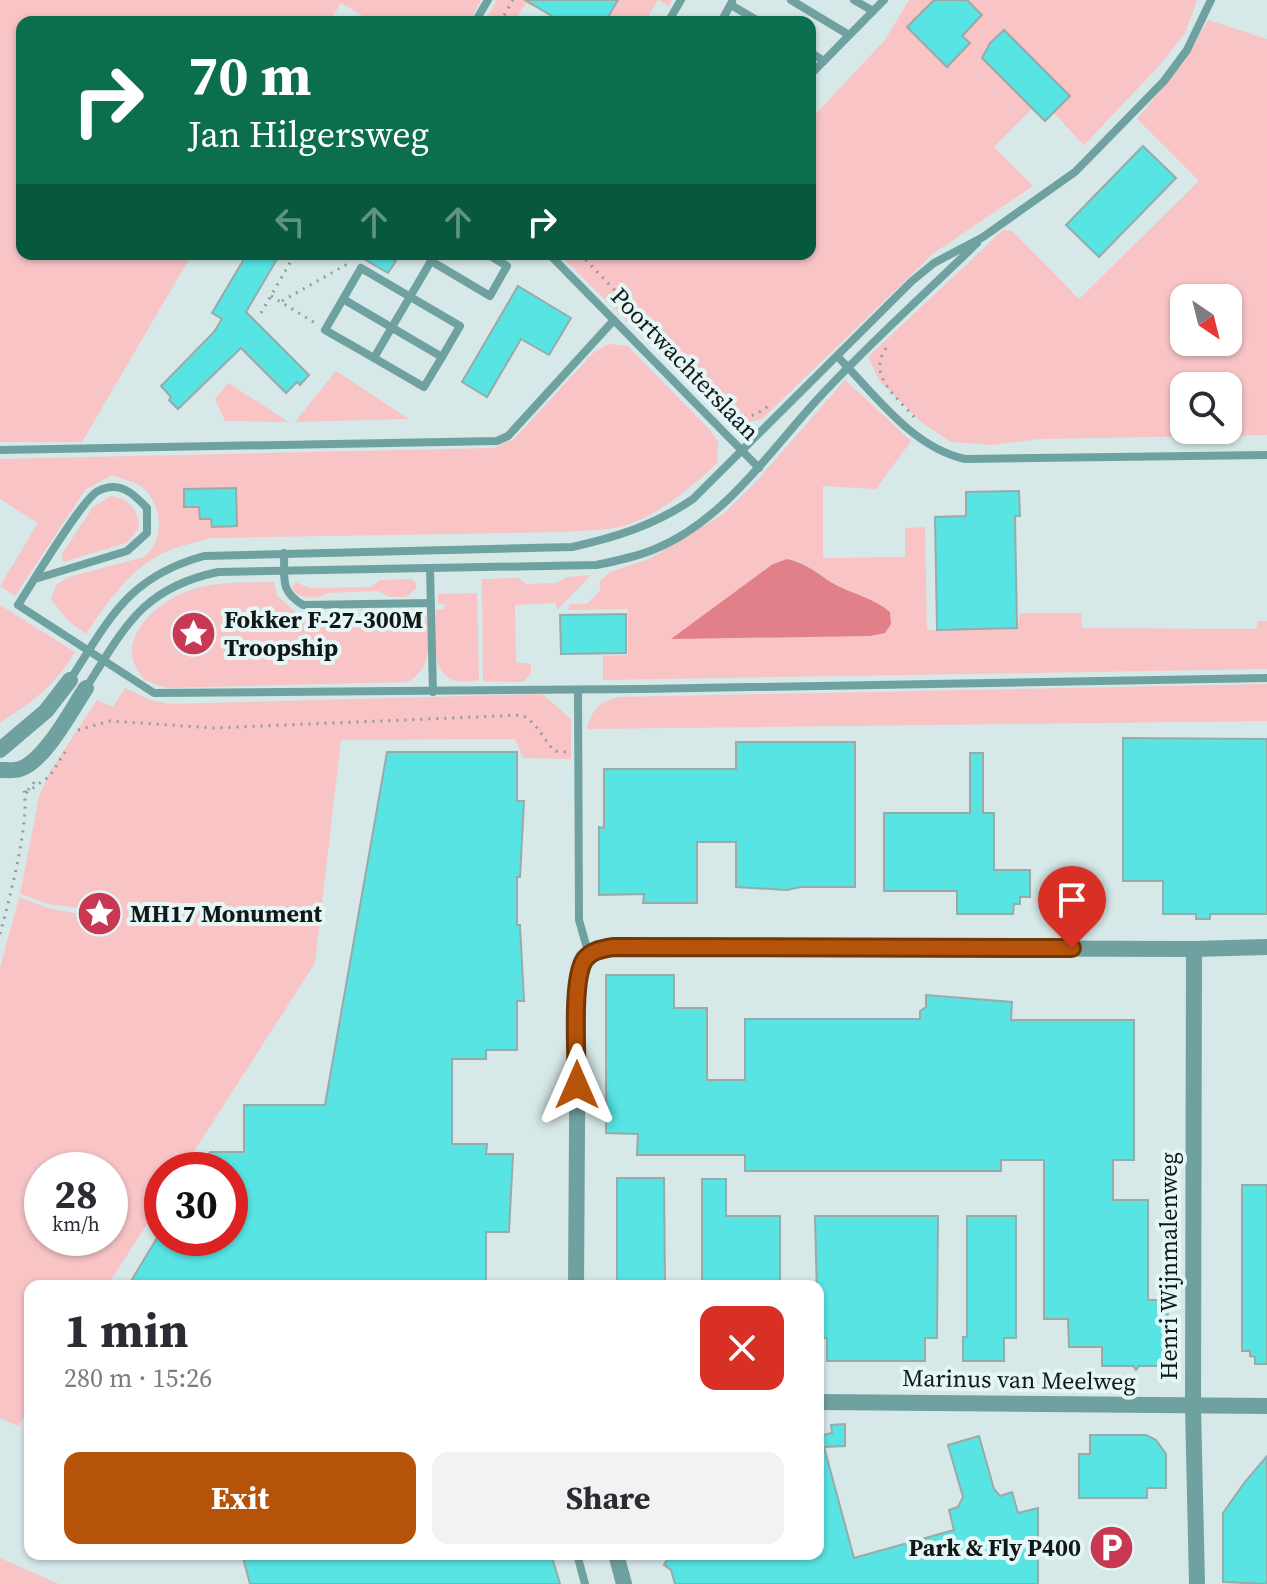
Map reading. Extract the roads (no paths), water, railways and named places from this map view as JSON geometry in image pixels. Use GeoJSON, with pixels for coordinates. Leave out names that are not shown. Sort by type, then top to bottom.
{"type":"FeatureCollection","features":[{"type":"Feature","properties":{"kind":"street"},"geometry":{"type":"LineString","coordinates":[[0,750],[46,711],[70,680]]}},
{"type":"Feature","properties":{"kind":"street"},"geometry":{"type":"LineString","coordinates":[[0,770],[19,769],[36,757],[52,740],[86,688]]}},
{"type":"Feature","properties":{"kind":"street"},"geometry":{"type":"LineString","coordinates":[[576,1280],[578,981],[583,962],[600,949],[1267,947]]}},
{"type":"Feature","properties":{"kind":"street","name":"Henri Wijnmalenweg"},"geometry":{"type":"LineString","coordinates":[[1194,949],[1193,1406],[1197,1584]]}},
{"type":"Feature","properties":{"kind":"street","name":"Marinus van Meelweg"},"geometry":{"type":"LineString","coordinates":[[824,1402],[1267,1406]]}},
{"type":"Feature","properties":{"kind":"street"},"geometry":{"type":"LineString","coordinates":[[618,1560],[624,1584]]}},
{"type":"Feature","properties":{"kind":"lane"},"geometry":{"type":"LineString","coordinates":[[791,0],[849,35]]}},
{"type":"Feature","properties":{"kind":"lane"},"geometry":{"type":"LineString","coordinates":[[854,0],[873,11]]}},
{"type":"Feature","properties":{"kind":"lane"},"geometry":{"type":"LineString","coordinates":[[816,69],[884,0]]}},
{"type":"Feature","properties":{"kind":"lane"},"geometry":{"type":"LineString","coordinates":[[70,680],[116,610],[133,591],[166,569],[204,556],[572,547],[641,529],[668,516],[693,499],[934,263],[983,237],[1075,172],[1164,81],[1187,50],[1211,0]]}},
{"type":"Feature","properties":{"kind":"lane"},"geometry":{"type":"LineString","coordinates":[[732,2],[752,16]]}},
{"type":"Feature","properties":{"kind":"lane"},"geometry":{"type":"LineString","coordinates":[[816,56],[824,61]]}},
{"type":"Feature","properties":{"kind":"lane"},"geometry":{"type":"LineString","coordinates":[[86,688],[128,624],[145,604],[167,588],[191,577],[218,572],[285,570],[596,565],[657,548],[686,532],[724,503],[849,368],[983,237]]}},
{"type":"Feature","properties":{"kind":"lane"},"geometry":{"type":"LineString","coordinates":[[374,358],[432,260]]}},
{"type":"Feature","properties":{"kind":"lane"},"geometry":{"type":"LineString","coordinates":[[436,260],[490,296],[507,266],[497,260]]}},
{"type":"Feature","properties":{"kind":"lane","name":"Poortwachterslaan"},"geometry":{"type":"LineString","coordinates":[[555,260],[759,468]]}},
{"type":"Feature","properties":{"kind":"lane"},"geometry":{"type":"LineString","coordinates":[[361,268],[460,326],[424,387],[325,330],[343,299],[361,268]]}},
{"type":"Feature","properties":{"kind":"lane"},"geometry":{"type":"LineString","coordinates":[[343,299],[442,357]]}},
{"type":"Feature","properties":{"kind":"lane"},"geometry":{"type":"LineString","coordinates":[[0,450],[497,441],[508,436],[614,320]]}},
{"type":"Feature","properties":{"kind":"lane"},"geometry":{"type":"LineString","coordinates":[[837,356],[911,432],[946,455],[965,459],[1267,455]]}},
{"type":"Feature","properties":{"kind":"lane"},"geometry":{"type":"LineString","coordinates":[[35,579],[127,551],[147,533],[147,508],[131,491],[115,486],[97,491],[85,504],[35,579],[18,605],[154,693],[433,692],[1267,678]]}},
{"type":"Feature","properties":{"kind":"lane"},"geometry":{"type":"LineString","coordinates":[[284,553],[285,591],[303,605],[430,603]]}},
{"type":"Feature","properties":{"kind":"lane"},"geometry":{"type":"LineString","coordinates":[[430,568],[433,692]]}},
{"type":"Feature","properties":{"kind":"lane"},"geometry":{"type":"LineString","coordinates":[[578,690],[579,920],[589,955]]}},
{"type":"Feature","properties":{"kind":"lane"},"geometry":{"type":"LineString","coordinates":[[579,1560],[585,1584]]}},
{"type":"Feature","properties":{"kind":"place","name":"Fokker F-27-300M Troopship"},"geometry":{"type":"Point","coordinates":[193,634]}},
{"type":"Feature","properties":{"kind":"place","name":"MH17 Monument"},"geometry":{"type":"Point","coordinates":[99,914]}},
{"type":"Feature","properties":{"kind":"place","name":"Park & Fly P400"},"geometry":{"type":"Point","coordinates":[1112,1548]}}]}
